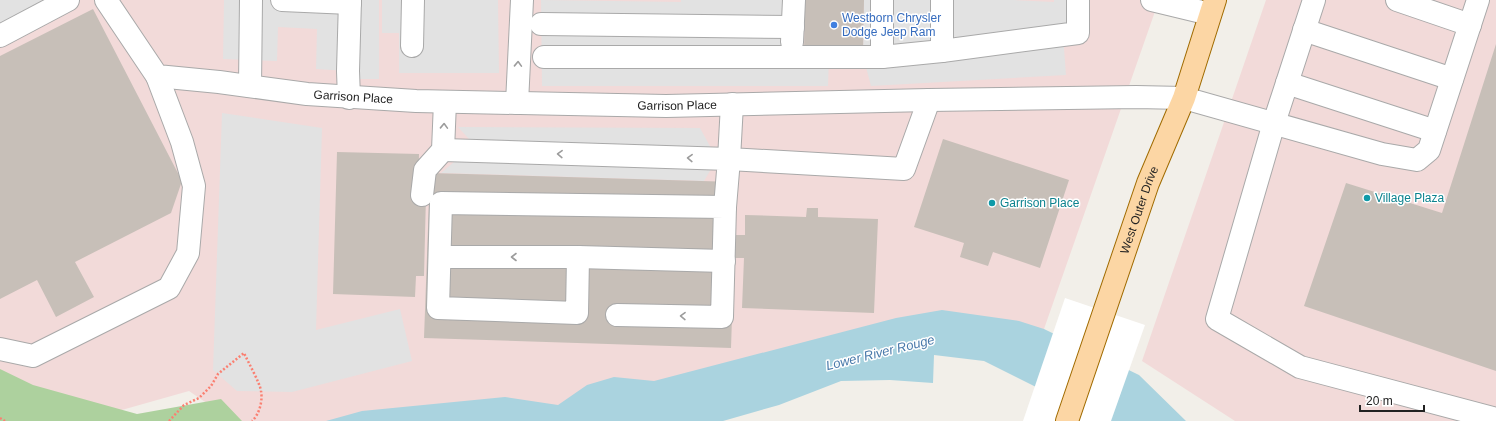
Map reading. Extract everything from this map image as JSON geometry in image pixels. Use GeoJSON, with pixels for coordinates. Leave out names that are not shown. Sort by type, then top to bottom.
{"type":"FeatureCollection","features":[{"type":"Feature","properties":{"kind":"main road","name":"West Outer Drive"},"geometry":{"type":"LineString","coordinates":[[1067,421],[1148,183],[1184,98],[1212,7]]}},
{"type":"Feature","properties":{"kind":"street"},"geometry":{"type":"LineString","coordinates":[[0,36],[68,0]]}},
{"type":"Feature","properties":{"kind":"street"},"geometry":{"type":"LineString","coordinates":[[0,350],[33,356],[169,288],[188,253],[194,186],[182,142],[157,76],[106,0]]}},
{"type":"Feature","properties":{"kind":"street"},"geometry":{"type":"LineString","coordinates":[[250,86],[251,0]]}},
{"type":"Feature","properties":{"kind":"street"},"geometry":{"type":"LineString","coordinates":[[282,0],[350,2],[348,70],[350,98]]}},
{"type":"Feature","properties":{"kind":"street"},"geometry":{"type":"LineString","coordinates":[[412,46],[413,0]]}},
{"type":"Feature","properties":{"kind":"street"},"geometry":{"type":"LineString","coordinates":[[517,103],[522,0]]}},
{"type":"Feature","properties":{"kind":"street"},"geometry":{"type":"LineString","coordinates":[[792,57],[794,0]]}},
{"type":"Feature","properties":{"kind":"street"},"geometry":{"type":"LineString","coordinates":[[882,0],[882,57]]}},
{"type":"Feature","properties":{"kind":"street"},"geometry":{"type":"LineString","coordinates":[[942,0],[942,51]]}},
{"type":"Feature","properties":{"kind":"street"},"geometry":{"type":"LineString","coordinates":[[544,57],[882,57],[942,51],[1078,32],[1078,0]]}},
{"type":"Feature","properties":{"kind":"street"},"geometry":{"type":"LineString","coordinates":[[1152,0],[1212,7]]}},
{"type":"Feature","properties":{"kind":"street"},"geometry":{"type":"LineString","coordinates":[[1314,0],[1274,123],[1217,319],[1300,367],[1496,419]]}},
{"type":"Feature","properties":{"kind":"street"},"geometry":{"type":"LineString","coordinates":[[1397,0],[1470,25]]}},
{"type":"Feature","properties":{"kind":"street"},"geometry":{"type":"LineString","coordinates":[[1287,83],[1435,131],[1478,0]]}},
{"type":"Feature","properties":{"kind":"street"},"geometry":{"type":"LineString","coordinates":[[541,24],[793,27]]}},
{"type":"Feature","properties":{"kind":"street"},"geometry":{"type":"LineString","coordinates":[[1304,30],[1452,79]]}},
{"type":"Feature","properties":{"kind":"street","name":"Garrison Place"},"geometry":{"type":"LineString","coordinates":[[157,76],[350,98],[445,102],[666,106],[929,100],[1136,97],[1184,98],[1382,154],[1417,160],[1429,150],[1435,131]]}},
{"type":"Feature","properties":{"kind":"street"},"geometry":{"type":"LineString","coordinates":[[443,150],[729,159],[904,169],[929,100]]}},
{"type":"Feature","properties":{"kind":"street"},"geometry":{"type":"LineString","coordinates":[[422,195],[425,170],[443,150],[445,102]]}},
{"type":"Feature","properties":{"kind":"street"},"geometry":{"type":"LineString","coordinates":[[617,316],[722,317],[725,207],[732,104]]}},
{"type":"Feature","properties":{"kind":"street"},"geometry":{"type":"LineString","coordinates":[[578,257],[577,313],[438,308],[441,257],[441,203],[725,207]]}},
{"type":"Feature","properties":{"kind":"street"},"geometry":{"type":"LineString","coordinates":[[441,257],[578,257],[724,261]]}},
{"type":"Feature","properties":{"kind":"path"},"geometry":{"type":"LineString","coordinates":[[169,421],[184,405],[199,398],[211,386],[218,374],[244,353],[261,391],[260,408],[252,421]]}},
{"type":"Feature","properties":{"kind":"path"},"geometry":{"type":"LineString","coordinates":[[0,418],[5,421]]}},
{"type":"Feature","properties":{"kind":"shaded area"},"geometry":{"type":"Polygon","coordinates":[[[0,0],[1159,0],[1044,329],[558,405],[405,421],[233,421],[189,391],[104,415],[0,374],[0,0]]]}},
{"type":"Feature","properties":{"kind":"shaded area"},"geometry":{"type":"Polygon","coordinates":[[[0,0],[51,0],[0,25],[0,0]]]}},
{"type":"Feature","properties":{"kind":"shaded area"},"geometry":{"type":"Polygon","coordinates":[[[224,0],[379,0],[379,79],[348,79],[348,71],[316,69],[317,29],[278,27],[277,61],[223,59],[224,0]]]}},
{"type":"Feature","properties":{"kind":"shaded area"},"geometry":{"type":"Polygon","coordinates":[[[382,0],[498,0],[499,73],[399,73],[399,33],[382,33],[382,0]]]}},
{"type":"Feature","properties":{"kind":"shaded area"},"geometry":{"type":"Polygon","coordinates":[[[541,0],[681,2],[681,0],[785,0],[784,57],[829,57],[828,86],[542,86],[541,0]]]}},
{"type":"Feature","properties":{"kind":"shaded area"},"geometry":{"type":"Polygon","coordinates":[[[864,0],[1013,0],[1054,2],[1054,0],[1078,0],[1063,35],[1066,75],[871,86],[863,56],[864,0]]]}},
{"type":"Feature","properties":{"kind":"shaded area"},"geometry":{"type":"Polygon","coordinates":[[[1266,0],[1496,0],[1496,421],[1235,421],[1142,361],[1266,0]]]}},
{"type":"Feature","properties":{"kind":"shaded area"},"geometry":{"type":"Polygon","coordinates":[[[222,113],[322,128],[316,330],[400,309],[412,361],[292,392],[237,391],[213,370],[222,113]]]}},
{"type":"Feature","properties":{"kind":"shaded area"},"geometry":{"type":"Polygon","coordinates":[[[458,127],[700,128],[717,159],[704,181],[441,173],[468,150],[480,151],[458,127]]]}},
{"type":"Feature","properties":{"kind":"green space"},"geometry":{"type":"Polygon","coordinates":[[[0,369],[33,385],[137,414],[221,399],[242,421],[0,421],[0,369]]]}},
{"type":"Feature","properties":{"kind":"water","name":"Lower River Rouge"},"geometry":{"type":"Polygon","coordinates":[[[942,310],[1019,321],[1044,329],[1139,375],[1186,421],[1104,421],[984,361],[934,355],[933,383],[890,380],[841,381],[779,405],[723,421],[326,421],[362,411],[505,397],[558,405],[587,385],[614,377],[654,381],[896,318],[942,310]]]}},
{"type":"Feature","properties":{"kind":"pier"},"geometry":{"type":"Polygon","coordinates":[[[1065,298],[1145,325],[1111,421],[1023,421],[1065,298]]]}},
{"type":"Feature","properties":{"kind":"building","name":"Westborn Chrysler Dodge Jeep Ram"},"geometry":{"type":"Polygon","coordinates":[[[805,0],[864,0],[863,53],[804,51],[805,0]]]}},
{"type":"Feature","properties":{"kind":"building"},"geometry":{"type":"Polygon","coordinates":[[[93,9],[182,181],[171,213],[75,262],[94,297],[56,317],[37,280],[0,299],[0,56],[93,9]]]}},
{"type":"Feature","properties":{"kind":"building","name":"Village Plaza"},"geometry":{"type":"Polygon","coordinates":[[[1496,44],[1496,371],[1304,306],[1346,183],[1442,213],[1496,44]]]}},
{"type":"Feature","properties":{"kind":"building","name":"Garrison Place"},"geometry":{"type":"Polygon","coordinates":[[[943,139],[1069,180],[1040,268],[993,252],[988,266],[960,257],[964,243],[914,227],[943,139]]]}},
{"type":"Feature","properties":{"kind":"building"},"geometry":{"type":"Polygon","coordinates":[[[337,152],[419,154],[418,195],[426,195],[424,276],[416,276],[415,297],[333,294],[337,152]]]}},
{"type":"Feature","properties":{"kind":"building"},"geometry":{"type":"Polygon","coordinates":[[[430,173],[735,182],[734,235],[745,235],[745,215],[806,217],[807,208],[818,208],[818,217],[878,219],[874,313],[742,308],[744,258],[734,258],[731,348],[424,338],[430,173]]]}},
{"type":"Feature","properties":{"kind":"place","name":"Westborn Chrysler Dodge Jeep Ram"},"geometry":{"type":"Point","coordinates":[834,25]}},
{"type":"Feature","properties":{"kind":"place","name":"Village Plaza"},"geometry":{"type":"Point","coordinates":[1367,198]}},
{"type":"Feature","properties":{"kind":"place","name":"Garrison Place"},"geometry":{"type":"Point","coordinates":[992,203]}}]}
